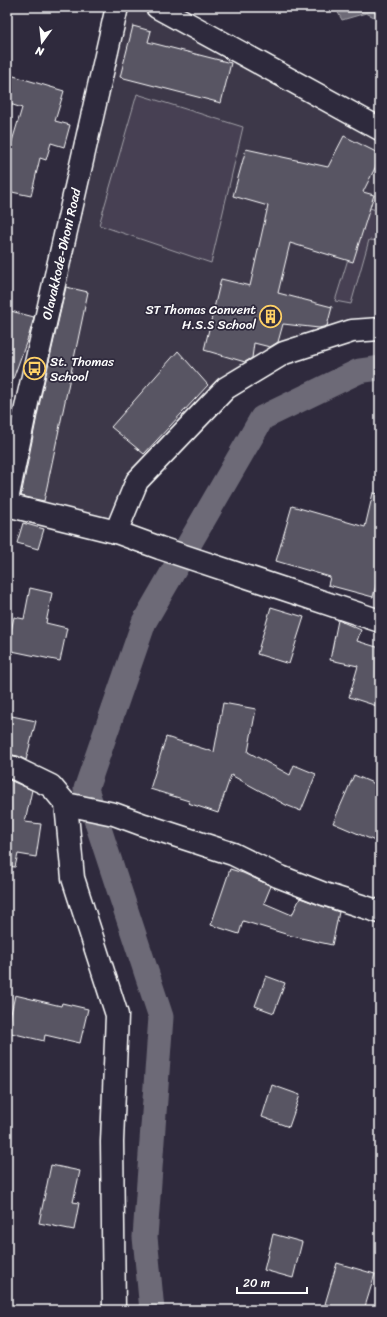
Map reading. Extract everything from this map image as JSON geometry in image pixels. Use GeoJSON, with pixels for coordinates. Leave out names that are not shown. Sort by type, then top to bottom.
{"type":"FeatureCollection","features":[{"type":"Feature","properties":{"kind":"street","name":"Olavakkode-Dhoni Road"},"geometry":{"type":"LineString","coordinates":[[7,500],[28,398],[117,7]]}},
{"type":"Feature","properties":{"kind":"street"},"geometry":{"type":"LineString","coordinates":[[157,7],[380,129]]}},
{"type":"Feature","properties":{"kind":"street"},"geometry":{"type":"LineString","coordinates":[[116,532],[137,481],[226,388],[284,353],[352,331],[380,329]]}},
{"type":"Feature","properties":{"kind":"street"},"geometry":{"type":"LineString","coordinates":[[7,505],[116,532],[380,621]]}},
{"type":"Feature","properties":{"kind":"street"},"geometry":{"type":"LineString","coordinates":[[7,766],[51,786],[66,804],[73,878],[117,1015],[112,1142],[114,1310]]}},
{"type":"Feature","properties":{"kind":"street"},"geometry":{"type":"LineString","coordinates":[[66,804],[114,814],[232,854],[278,876],[324,894],[380,912]]}},
{"type":"Feature","properties":{"kind":"shaded area"},"geometry":{"type":"Polygon","coordinates":[[[117,7],[157,7],[380,129],[380,329],[284,353],[153,463],[116,532],[7,500],[117,7]]]}},
{"type":"Feature","properties":{"kind":"shaded area"},"geometry":{"type":"Polygon","coordinates":[[[335,7],[380,7],[380,20],[366,13],[342,20],[335,7]]]}},
{"type":"Feature","properties":{"kind":"shaded area"},"geometry":{"type":"Polygon","coordinates":[[[137,94],[243,127],[211,263],[99,225],[137,94]]]}},
{"type":"Feature","properties":{"kind":"shaded area"},"geometry":{"type":"Polygon","coordinates":[[[338,199],[380,211],[380,241],[369,240],[351,304],[335,301],[348,259],[338,199]]]}},
{"type":"Feature","properties":{"kind":"building"},"geometry":{"type":"Polygon","coordinates":[[[133,26],[151,31],[148,42],[231,63],[221,103],[120,77],[133,26]]]}},
{"type":"Feature","properties":{"kind":"building"},"geometry":{"type":"Polygon","coordinates":[[[7,74],[64,91],[55,121],[70,125],[64,147],[51,143],[46,160],[40,158],[31,196],[7,191],[7,158],[22,108],[7,103],[7,74]]]}},
{"type":"Feature","properties":{"kind":"building"},"geometry":{"type":"Polygon","coordinates":[[[344,136],[380,154],[380,158],[363,192],[374,195],[353,262],[290,243],[278,293],[332,307],[327,326],[319,328],[283,324],[278,342],[270,347],[254,343],[252,358],[245,362],[204,350],[221,279],[250,286],[268,206],[233,196],[246,149],[328,167],[344,136]]]}},
{"type":"Feature","properties":{"kind":"building"},"geometry":{"type":"Polygon","coordinates":[[[66,287],[88,292],[44,501],[21,496],[40,401],[66,287]]]}},
{"type":"Feature","properties":{"kind":"building"},"geometry":{"type":"Polygon","coordinates":[[[7,310],[34,317],[9,390],[7,390],[7,310]]]}},
{"type":"Feature","properties":{"kind":"building"},"geometry":{"type":"Polygon","coordinates":[[[178,351],[208,385],[144,454],[111,427],[178,351]]]}},
{"type":"Feature","properties":{"kind":"building"},"geometry":{"type":"Polygon","coordinates":[[[373,493],[380,494],[380,570],[373,597],[328,585],[330,577],[276,561],[292,506],[365,527],[373,493]]]}},
{"type":"Feature","properties":{"kind":"building"},"geometry":{"type":"Polygon","coordinates":[[[23,523],[44,529],[38,549],[17,543],[23,523]]]}},
{"type":"Feature","properties":{"kind":"building"},"geometry":{"type":"Polygon","coordinates":[[[30,588],[52,593],[46,623],[67,628],[60,661],[7,650],[14,617],[24,619],[30,588]]]}},
{"type":"Feature","properties":{"kind":"building"},"geometry":{"type":"Polygon","coordinates":[[[271,607],[304,617],[289,664],[257,654],[271,607]]]}},
{"type":"Feature","properties":{"kind":"building"},"geometry":{"type":"Polygon","coordinates":[[[338,620],[361,630],[357,641],[380,648],[380,707],[349,697],[358,666],[330,660],[338,620]]]}},
{"type":"Feature","properties":{"kind":"building"},"geometry":{"type":"Polygon","coordinates":[[[223,703],[256,709],[248,752],[290,775],[294,765],[316,774],[301,811],[286,805],[231,775],[218,813],[188,803],[189,801],[150,789],[166,737],[214,752],[223,703]]]}},
{"type":"Feature","properties":{"kind":"building"},"geometry":{"type":"Polygon","coordinates":[[[7,715],[36,721],[26,760],[18,756],[7,754],[7,715]]]}},
{"type":"Feature","properties":{"kind":"building"},"geometry":{"type":"Polygon","coordinates":[[[354,775],[380,786],[380,831],[375,841],[333,823],[354,775]]]}},
{"type":"Feature","properties":{"kind":"building"},"geometry":{"type":"Polygon","coordinates":[[[7,779],[32,790],[25,822],[41,824],[36,857],[18,854],[15,867],[7,866],[7,779]]]}},
{"type":"Feature","properties":{"kind":"building"},"geometry":{"type":"Polygon","coordinates":[[[230,869],[243,873],[271,886],[264,903],[292,915],[300,898],[339,912],[332,945],[292,936],[243,921],[239,934],[211,925],[230,869]]]}},
{"type":"Feature","properties":{"kind":"building"},"geometry":{"type":"Polygon","coordinates":[[[266,976],[285,983],[274,1013],[255,1006],[266,976]]]}},
{"type":"Feature","properties":{"kind":"building"},"geometry":{"type":"Polygon","coordinates":[[[15,995],[61,1006],[62,1003],[88,1009],[80,1043],[45,1035],[44,1041],[7,1032],[15,995]]]}},
{"type":"Feature","properties":{"kind":"building"},"geometry":{"type":"Polygon","coordinates":[[[272,1085],[300,1095],[289,1127],[262,1117],[272,1085]]]}},
{"type":"Feature","properties":{"kind":"building"},"geometry":{"type":"Polygon","coordinates":[[[51,1165],[80,1171],[73,1202],[79,1203],[74,1230],[39,1223],[51,1165]]]}},
{"type":"Feature","properties":{"kind":"building"},"geometry":{"type":"Polygon","coordinates":[[[273,1234],[302,1242],[293,1278],[264,1270],[273,1234]]]}},
{"type":"Feature","properties":{"kind":"building"},"geometry":{"type":"Polygon","coordinates":[[[337,1263],[375,1274],[364,1310],[343,1310],[325,1304],[337,1263]]]}},
{"type":"Feature","properties":{"kind":"waterway"},"geometry":{"type":"LineString","coordinates":[[152,1310],[145,1237],[161,1017],[86,789],[144,622],[262,418],[359,371],[380,368]]}},
{"type":"Feature","properties":{"kind":"place","name":"ST Thomas Convent H.S.S School"},"geometry":{"type":"Point","coordinates":[271,316]}},
{"type":"Feature","properties":{"kind":"place","name":"St. Thomas School"},"geometry":{"type":"Point","coordinates":[35,368]}}]}
